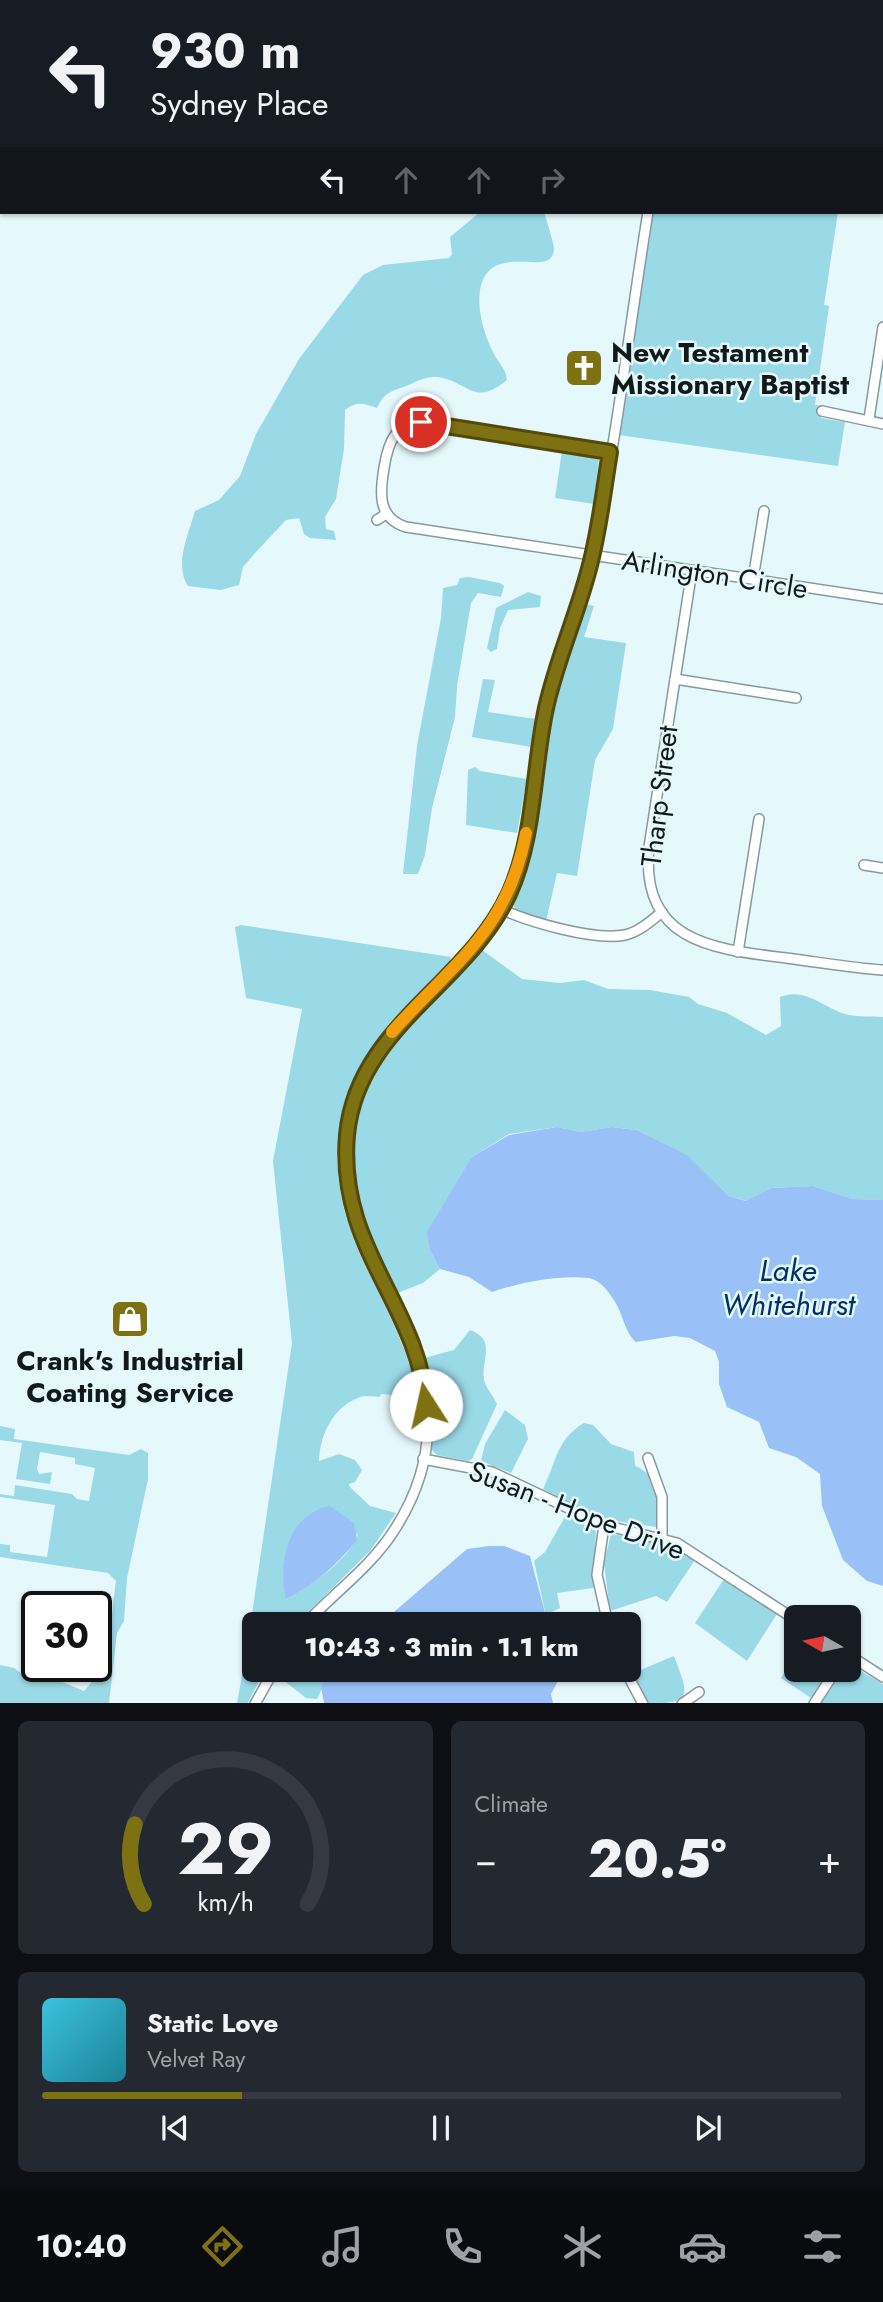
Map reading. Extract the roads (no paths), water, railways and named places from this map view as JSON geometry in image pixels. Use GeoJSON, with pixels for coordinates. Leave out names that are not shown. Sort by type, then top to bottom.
{"type":"FeatureCollection","features":[{"type":"Feature","properties":{"kind":"street"},"geometry":{"type":"LineString","coordinates":[[317,1612],[371,1560],[390,1536],[408,1506],[423,1459],[426,1414],[423,1380],[409,1336],[362,1240],[353,1215],[346,1168],[348,1131],[356,1096],[377,1052],[404,1018],[477,944],[501,909],[522,855],[547,704],[592,555],[648,214]]}},
{"type":"Feature","properties":{"kind":"street"},"geometry":{"type":"LineString","coordinates":[[869,419],[883,327]]}},
{"type":"Feature","properties":{"kind":"street"},"geometry":{"type":"LineString","coordinates":[[621,382],[634,383]]}},
{"type":"Feature","properties":{"kind":"street"},"geometry":{"type":"LineString","coordinates":[[822,411],[883,424]]}},
{"type":"Feature","properties":{"kind":"street"},"geometry":{"type":"LineString","coordinates":[[377,520],[386,514],[381,499],[390,440],[401,428],[416,423],[610,452]]}},
{"type":"Feature","properties":{"kind":"street"},"geometry":{"type":"LineString","coordinates":[[753,579],[764,511]]}},
{"type":"Feature","properties":{"kind":"street","name":"Arlington Circle"},"geometry":{"type":"LineString","coordinates":[[386,514],[406,527],[883,599]]}},
{"type":"Feature","properties":{"kind":"street","name":"Tharp Street"},"geometry":{"type":"LineString","coordinates":[[692,570],[647,866],[651,889],[662,912],[680,931],[698,943],[738,952],[883,970]]}},
{"type":"Feature","properties":{"kind":"street"},"geometry":{"type":"LineString","coordinates":[[675,678],[796,698]]}},
{"type":"Feature","properties":{"kind":"street"},"geometry":{"type":"LineString","coordinates":[[738,952],[759,819]]}},
{"type":"Feature","properties":{"kind":"street"},"geometry":{"type":"LineString","coordinates":[[864,865],[883,868]]}},
{"type":"Feature","properties":{"kind":"street"},"geometry":{"type":"LineString","coordinates":[[501,909],[537,924],[620,935],[636,930],[662,912]]}},
{"type":"Feature","properties":{"kind":"street"},"geometry":{"type":"LineString","coordinates":[[648,1458],[662,1497],[662,1537]]}},
{"type":"Feature","properties":{"kind":"street","name":"Susan - Hope Drive"},"geometry":{"type":"LineString","coordinates":[[423,1459],[509,1478],[604,1525],[662,1537],[690,1550],[784,1612]]}},
{"type":"Feature","properties":{"kind":"street"},"geometry":{"type":"LineString","coordinates":[[604,1525],[597,1575],[605,1612]]}},
{"type":"Feature","properties":{"kind":"street"},"geometry":{"type":"LineString","coordinates":[[861,1663],[883,1677]]}},
{"type":"Feature","properties":{"kind":"street"},"geometry":{"type":"LineString","coordinates":[[255,1703],[267,1682]]}},
{"type":"Feature","properties":{"kind":"street"},"geometry":{"type":"LineString","coordinates":[[632,1682],[643,1703]]}},
{"type":"Feature","properties":{"kind":"street"},"geometry":{"type":"LineString","coordinates":[[814,1703],[828,1682]]}},
{"type":"Feature","properties":{"kind":"street"},"geometry":{"type":"LineString","coordinates":[[682,1703],[699,1692]]}},
{"type":"Feature","properties":{"kind":"water","name":"Lake Whitehurst"},"geometry":{"type":"Polygon","coordinates":[[[557,1127],[581,1132],[611,1127],[637,1130],[687,1155],[729,1196],[746,1201],[771,1188],[813,1186],[853,1199],[883,1200],[883,1586],[867,1581],[843,1560],[822,1506],[820,1474],[796,1457],[769,1448],[759,1422],[727,1407],[719,1384],[719,1362],[715,1351],[690,1338],[674,1336],[636,1342],[611,1296],[593,1279],[553,1278],[492,1292],[469,1277],[440,1269],[430,1250],[427,1232],[472,1157],[509,1135],[557,1127]]]}},
{"type":"Feature","properties":{"kind":"water"},"geometry":{"type":"Polygon","coordinates":[[[330,1506],[354,1523],[357,1540],[324,1574],[286,1599],[283,1570],[285,1555],[295,1529],[315,1511],[330,1506]]]}},
{"type":"Feature","properties":{"kind":"water"},"geometry":{"type":"Polygon","coordinates":[[[504,1546],[530,1556],[545,1612],[394,1612],[467,1549],[504,1546]]]}},
{"type":"Feature","properties":{"kind":"water"},"geometry":{"type":"Polygon","coordinates":[[[324,1682],[557,1682],[551,1694],[553,1703],[324,1703],[321,1687],[324,1682]]]}},
{"type":"Feature","properties":{"kind":"place","name":"New Testament Missionary Baptist"},"geometry":{"type":"Point","coordinates":[584,368]}},
{"type":"Feature","properties":{"kind":"place","name":"Crank's Industrial Coating Service"},"geometry":{"type":"Point","coordinates":[130,1319]}}]}
